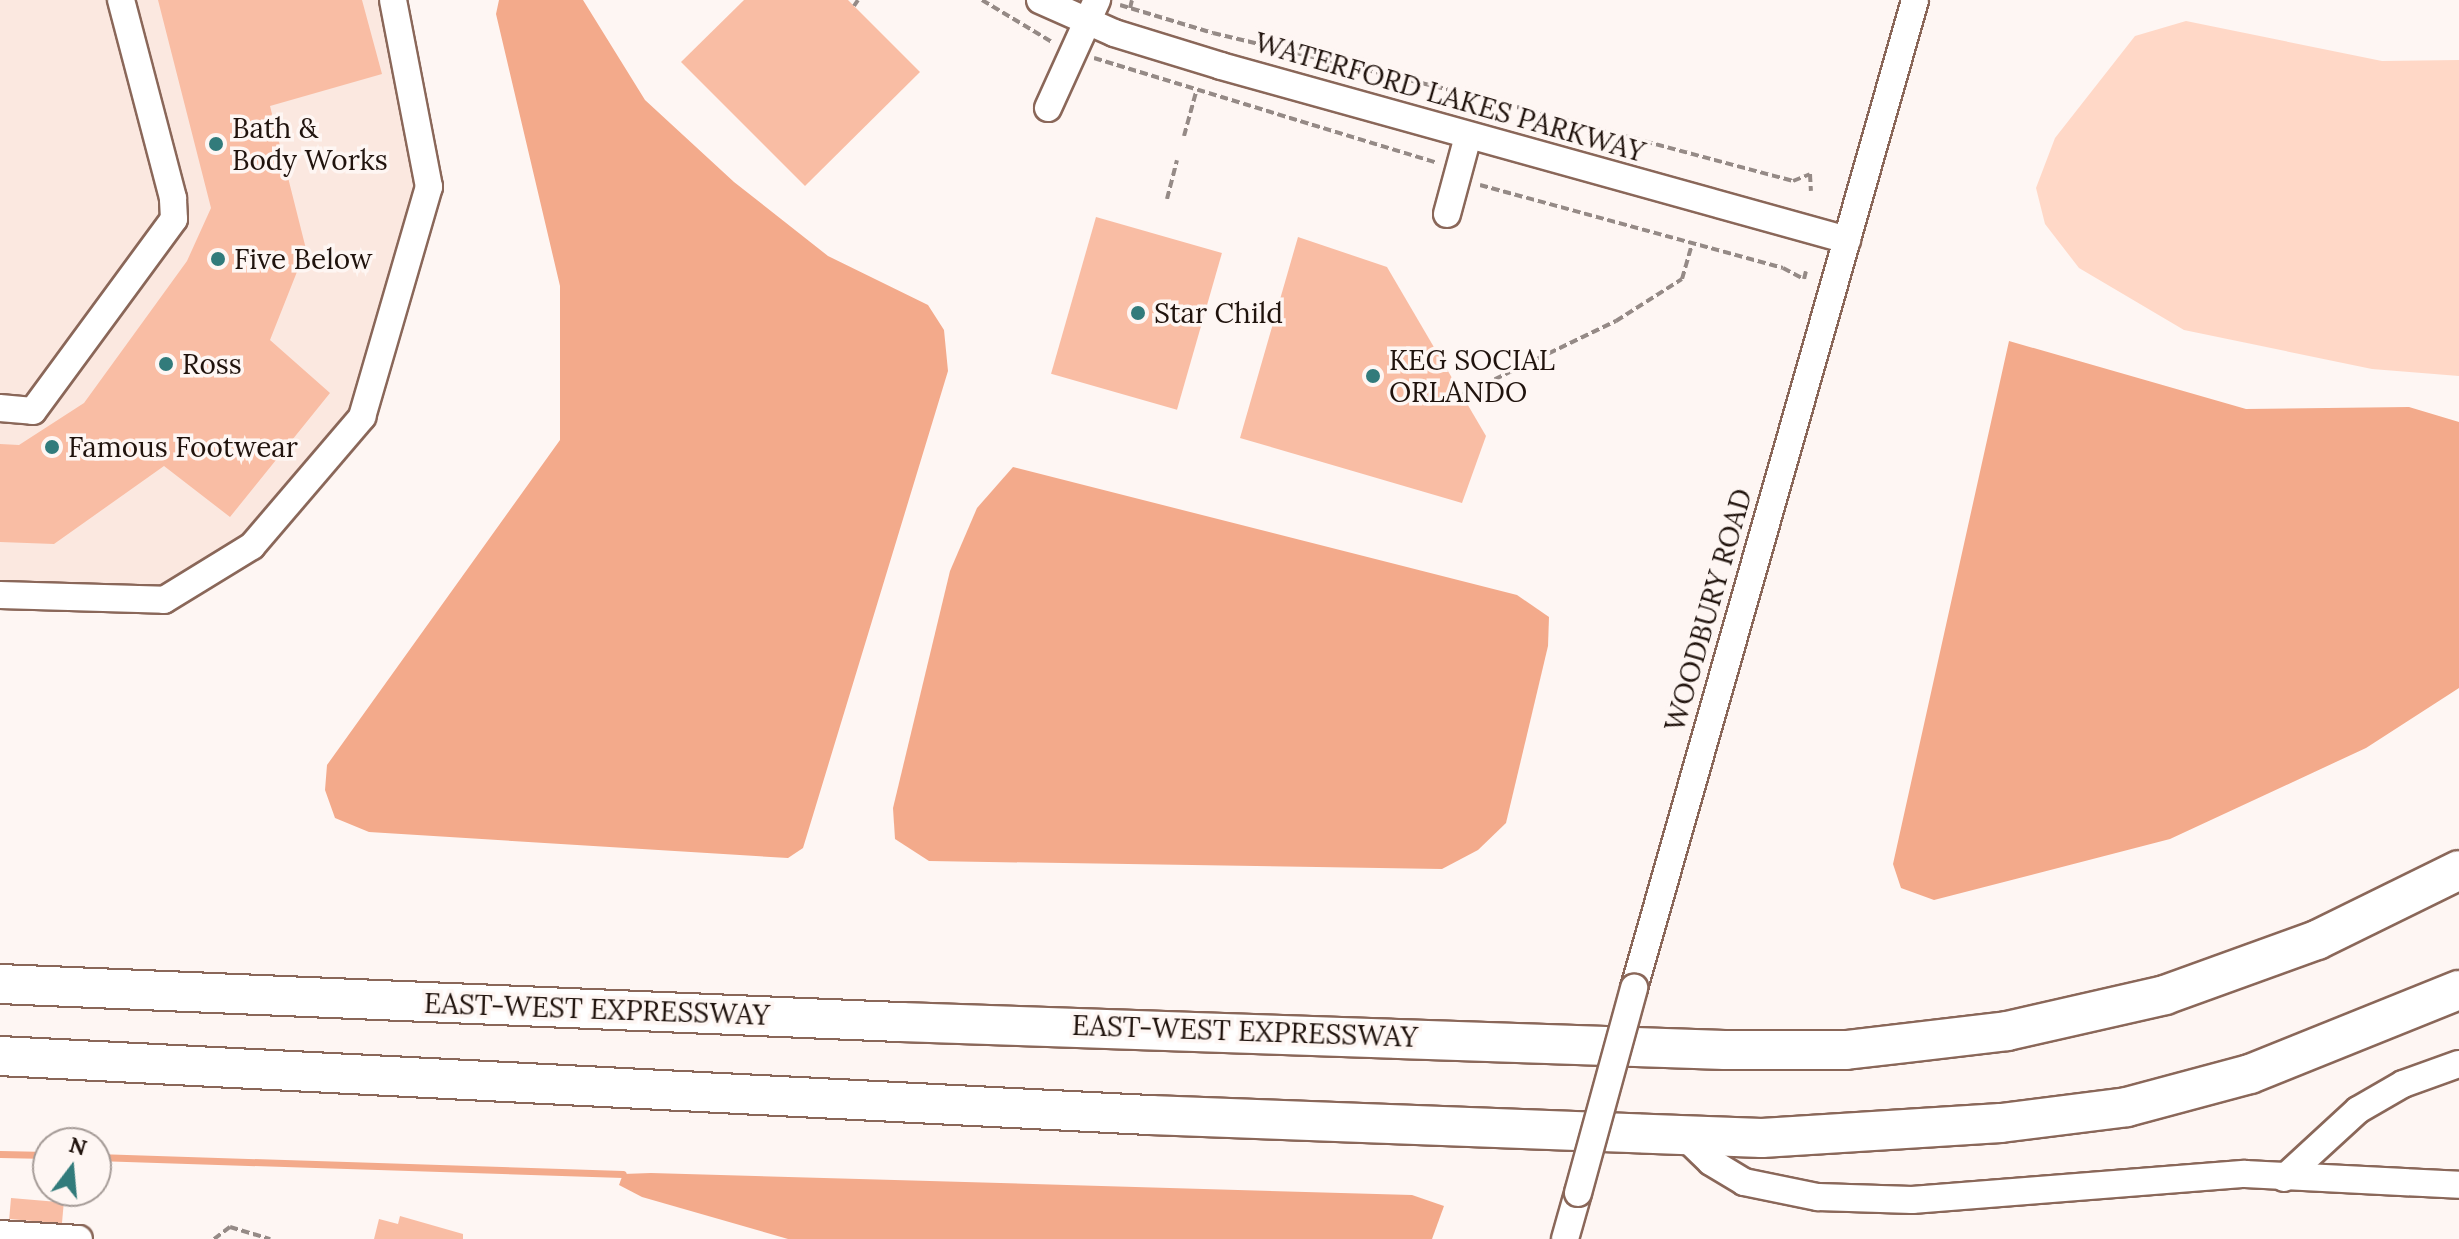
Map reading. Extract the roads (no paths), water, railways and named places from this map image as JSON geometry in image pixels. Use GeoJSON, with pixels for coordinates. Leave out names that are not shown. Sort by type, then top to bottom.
{"type":"FeatureCollection","features":[{"type":"Feature","properties":{"kind":"highway","name":"EAST-WEST EXPRESSWAY"},"geometry":{"type":"LineString","coordinates":[[0,984],[901,1022],[1725,1050],[1846,1050],[2007,1031],[2165,995],[2317,940],[2459,870]]}},
{"type":"Feature","properties":{"kind":"highway"},"geometry":{"type":"LineString","coordinates":[[0,1056],[1150,1115],[1684,1136],[1878,1133],[2127,1107],[2250,1074],[2459,990]]}},
{"type":"Feature","properties":{"kind":"street"},"geometry":{"type":"LineString","coordinates":[[0,408],[33,411],[174,219],[173,198],[121,0]]}},
{"type":"Feature","properties":{"kind":"street"},"geometry":{"type":"LineString","coordinates":[[0,595],[164,600],[252,546],[362,417],[429,187],[393,0]]}},
{"type":"Feature","properties":{"kind":"street","name":"WATERFORD LAKES PARKWAY"},"geometry":{"type":"LineString","coordinates":[[1040,0],[1099,9],[1468,136],[1847,240]]}},
{"type":"Feature","properties":{"kind":"street","name":"WOODBURY ROAD"},"geometry":{"type":"LineString","coordinates":[[1565,1239],[1915,0]]}},
{"type":"Feature","properties":{"kind":"street"},"geometry":{"type":"LineString","coordinates":[[1048,108],[1099,9]]}},
{"type":"Feature","properties":{"kind":"street"},"geometry":{"type":"LineString","coordinates":[[1447,214],[1468,136]]}},
{"type":"Feature","properties":{"kind":"street"},"geometry":{"type":"LineString","coordinates":[[2284,1178],[2358,1110],[2403,1084],[2459,1064]]}},
{"type":"Feature","properties":{"kind":"street"},"geometry":{"type":"LineString","coordinates":[[1684,1136],[1711,1162],[1744,1182],[1818,1197],[1912,1200],[2245,1174],[2459,1185]]}},
{"type":"Feature","properties":{"kind":"street"},"geometry":{"type":"LineString","coordinates":[[0,1234],[79,1239]]}},
{"type":"Feature","properties":{"kind":"waterway"},"geometry":{"type":"LineString","coordinates":[[0,1154],[32,1155]]}},
{"type":"Feature","properties":{"kind":"waterway"},"geometry":{"type":"LineString","coordinates":[[112,1158],[623,1174]]}},
{"type":"Feature","properties":{"kind":"place","name":"Bath & Body Works"},"geometry":{"type":"Point","coordinates":[216,144]}},
{"type":"Feature","properties":{"kind":"place","name":"Five Below"},"geometry":{"type":"Point","coordinates":[218,259]}},
{"type":"Feature","properties":{"kind":"place","name":"Star Child"},"geometry":{"type":"Point","coordinates":[1138,313]}},
{"type":"Feature","properties":{"kind":"place","name":"Ross"},"geometry":{"type":"Point","coordinates":[166,364]}},
{"type":"Feature","properties":{"kind":"place","name":"KEG SOCIAL ORLANDO"},"geometry":{"type":"Point","coordinates":[1373,376]}},
{"type":"Feature","properties":{"kind":"place","name":"Famous Footwear"},"geometry":{"type":"Point","coordinates":[52,447]}}]}
